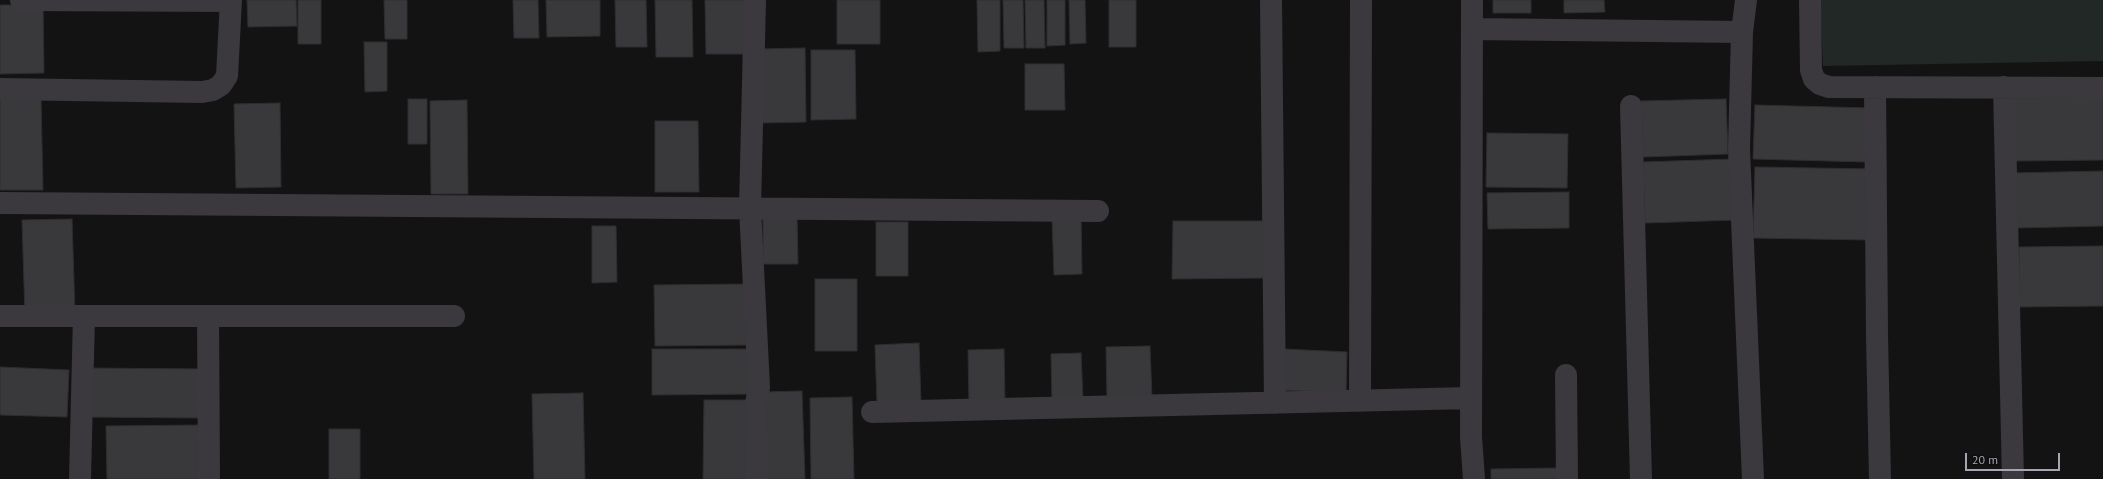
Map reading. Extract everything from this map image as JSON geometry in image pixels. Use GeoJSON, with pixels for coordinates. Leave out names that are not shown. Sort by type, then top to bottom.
{"type":"FeatureCollection","features":[{"type":"Feature","properties":{"kind":"street"},"geometry":{"type":"LineString","coordinates":[[0,89],[202,92],[213,90],[221,85],[227,76],[231,1],[21,0]]}},
{"type":"Feature","properties":{"kind":"street"},"geometry":{"type":"LineString","coordinates":[[755,0],[750,208],[759,388],[756,404],[758,479]]}},
{"type":"Feature","properties":{"kind":"street"},"geometry":{"type":"LineString","coordinates":[[1271,0],[1275,403]]}},
{"type":"Feature","properties":{"kind":"street"},"geometry":{"type":"LineString","coordinates":[[1360,401],[1361,0]]}},
{"type":"Feature","properties":{"kind":"street"},"geometry":{"type":"LineString","coordinates":[[1472,0],[1471,438],[1474,479]]}},
{"type":"Feature","properties":{"kind":"street"},"geometry":{"type":"LineString","coordinates":[[1746,0],[1742,32],[1739,148],[1753,479]]}},
{"type":"Feature","properties":{"kind":"street"},"geometry":{"type":"LineString","coordinates":[[1810,0],[1811,70],[1814,79],[1820,84],[1829,87],[2103,88]]}},
{"type":"Feature","properties":{"kind":"street"},"geometry":{"type":"LineString","coordinates":[[1472,29],[1742,32]]}},
{"type":"Feature","properties":{"kind":"street"},"geometry":{"type":"LineString","coordinates":[[1875,87],[1880,479]]}},
{"type":"Feature","properties":{"kind":"street"},"geometry":{"type":"LineString","coordinates":[[2004,87],[2013,479]]}},
{"type":"Feature","properties":{"kind":"street"},"geometry":{"type":"LineString","coordinates":[[1631,106],[1641,479]]}},
{"type":"Feature","properties":{"kind":"street"},"geometry":{"type":"LineString","coordinates":[[0,202],[1098,211]]}},
{"type":"Feature","properties":{"kind":"street"},"geometry":{"type":"LineString","coordinates":[[0,316],[454,316]]}},
{"type":"Feature","properties":{"kind":"street"},"geometry":{"type":"LineString","coordinates":[[80,479],[84,316]]}},
{"type":"Feature","properties":{"kind":"street"},"geometry":{"type":"LineString","coordinates":[[208,316],[209,479]]}},
{"type":"Feature","properties":{"kind":"street"},"geometry":{"type":"LineString","coordinates":[[1566,376],[1567,479]]}},
{"type":"Feature","properties":{"kind":"street"},"geometry":{"type":"LineString","coordinates":[[872,412],[1471,398]]}},
{"type":"Feature","properties":{"kind":"shaded area"},"geometry":{"type":"Polygon","coordinates":[[[1820,0],[2103,0],[2103,61],[1823,66],[1820,0]]]}},
{"type":"Feature","properties":{"kind":"building"},"geometry":{"type":"Polygon","coordinates":[[[247,0],[296,0],[297,26],[248,27],[247,0]]]}},
{"type":"Feature","properties":{"kind":"building"},"geometry":{"type":"Polygon","coordinates":[[[298,0],[321,0],[321,44],[298,44],[298,0]]]}},
{"type":"Feature","properties":{"kind":"building"},"geometry":{"type":"Polygon","coordinates":[[[384,0],[407,0],[407,39],[385,39],[384,0]]]}},
{"type":"Feature","properties":{"kind":"building"},"geometry":{"type":"Polygon","coordinates":[[[513,0],[538,0],[539,38],[514,38],[513,0]]]}},
{"type":"Feature","properties":{"kind":"building"},"geometry":{"type":"Polygon","coordinates":[[[546,0],[600,0],[600,36],[547,37],[546,0]]]}},
{"type":"Feature","properties":{"kind":"building"},"geometry":{"type":"Polygon","coordinates":[[[615,0],[646,0],[647,47],[616,47],[615,0]]]}},
{"type":"Feature","properties":{"kind":"building"},"geometry":{"type":"Polygon","coordinates":[[[655,0],[692,0],[693,57],[656,57],[655,0]]]}},
{"type":"Feature","properties":{"kind":"building"},"geometry":{"type":"Polygon","coordinates":[[[705,0],[753,0],[753,54],[706,54],[705,0]]]}},
{"type":"Feature","properties":{"kind":"building"},"geometry":{"type":"Polygon","coordinates":[[[837,0],[880,0],[880,44],[837,44],[837,0]]]}},
{"type":"Feature","properties":{"kind":"building"},"geometry":{"type":"Polygon","coordinates":[[[977,0],[1000,0],[1000,51],[978,52],[977,0]]]}},
{"type":"Feature","properties":{"kind":"building"},"geometry":{"type":"Polygon","coordinates":[[[1003,0],[1023,0],[1024,48],[1004,48],[1003,0]]]}},
{"type":"Feature","properties":{"kind":"building"},"geometry":{"type":"Polygon","coordinates":[[[1025,0],[1044,0],[1045,48],[1026,48],[1025,0]]]}},
{"type":"Feature","properties":{"kind":"building"},"geometry":{"type":"Polygon","coordinates":[[[1047,0],[1065,0],[1065,45],[1047,46],[1047,0]]]}},
{"type":"Feature","properties":{"kind":"building"},"geometry":{"type":"Polygon","coordinates":[[[1069,0],[1085,0],[1086,43],[1070,44],[1069,0]]]}},
{"type":"Feature","properties":{"kind":"building"},"geometry":{"type":"Polygon","coordinates":[[[1109,0],[1136,0],[1136,47],[1109,47],[1109,0]]]}},
{"type":"Feature","properties":{"kind":"building"},"geometry":{"type":"Polygon","coordinates":[[[1493,0],[1531,0],[1531,13],[1493,13],[1493,0]]]}},
{"type":"Feature","properties":{"kind":"building"},"geometry":{"type":"Polygon","coordinates":[[[1564,0],[1604,0],[1605,12],[1564,13],[1564,0]]]}},
{"type":"Feature","properties":{"kind":"building"},"geometry":{"type":"Polygon","coordinates":[[[0,5],[43,5],[44,73],[0,74],[0,5]]]}},
{"type":"Feature","properties":{"kind":"building"},"geometry":{"type":"Polygon","coordinates":[[[364,42],[387,42],[387,91],[365,92],[364,42]]]}},
{"type":"Feature","properties":{"kind":"building"},"geometry":{"type":"Polygon","coordinates":[[[805,48],[806,122],[761,123],[760,49],[805,48]]]}},
{"type":"Feature","properties":{"kind":"building"},"geometry":{"type":"Polygon","coordinates":[[[811,50],[855,50],[856,119],[811,120],[811,50]]]}},
{"type":"Feature","properties":{"kind":"building"},"geometry":{"type":"Polygon","coordinates":[[[1025,64],[1064,64],[1065,110],[1025,110],[1025,64]]]}},
{"type":"Feature","properties":{"kind":"building"},"geometry":{"type":"Polygon","coordinates":[[[0,98],[41,98],[43,190],[0,190],[0,98]]]}},
{"type":"Feature","properties":{"kind":"building"},"geometry":{"type":"Polygon","coordinates":[[[2014,98],[2103,98],[2103,160],[2014,161],[2014,98]]]}},
{"type":"Feature","properties":{"kind":"building"},"geometry":{"type":"Polygon","coordinates":[[[408,99],[427,99],[427,144],[408,144],[408,99]]]}},
{"type":"Feature","properties":{"kind":"building"},"geometry":{"type":"Polygon","coordinates":[[[1726,99],[1728,154],[1643,157],[1641,101],[1726,99]]]}},
{"type":"Feature","properties":{"kind":"building"},"geometry":{"type":"Polygon","coordinates":[[[467,100],[468,194],[431,194],[430,101],[467,100]]]}},
{"type":"Feature","properties":{"kind":"building"},"geometry":{"type":"Polygon","coordinates":[[[280,103],[281,187],[236,188],[234,104],[280,103]]]}},
{"type":"Feature","properties":{"kind":"building"},"geometry":{"type":"Polygon","coordinates":[[[1755,105],[1870,108],[1868,162],[1753,159],[1755,105]]]}},
{"type":"Feature","properties":{"kind":"building"},"geometry":{"type":"Polygon","coordinates":[[[655,121],[698,121],[699,192],[655,192],[655,121]]]}},
{"type":"Feature","properties":{"kind":"building"},"geometry":{"type":"Polygon","coordinates":[[[1487,133],[1568,134],[1567,188],[1486,187],[1487,133]]]}},
{"type":"Feature","properties":{"kind":"building"},"geometry":{"type":"Polygon","coordinates":[[[1734,159],[1736,220],[1645,223],[1643,162],[1734,159]]]}},
{"type":"Feature","properties":{"kind":"building"},"geometry":{"type":"Polygon","coordinates":[[[1755,167],[1871,169],[1869,240],[1753,238],[1755,167]]]}},
{"type":"Feature","properties":{"kind":"building"},"geometry":{"type":"Polygon","coordinates":[[[2103,171],[2103,226],[2015,228],[2013,173],[2103,171]]]}},
{"type":"Feature","properties":{"kind":"building"},"geometry":{"type":"Polygon","coordinates":[[[1569,192],[1569,228],[1488,229],[1487,193],[1569,192]]]}},
{"type":"Feature","properties":{"kind":"building"},"geometry":{"type":"Polygon","coordinates":[[[763,215],[797,215],[798,264],[763,264],[763,215]]]}},
{"type":"Feature","properties":{"kind":"building"},"geometry":{"type":"Polygon","coordinates":[[[1081,216],[1082,274],[1054,275],[1052,217],[1081,216]]]}},
{"type":"Feature","properties":{"kind":"building"},"geometry":{"type":"Polygon","coordinates":[[[72,219],[75,314],[25,315],[22,220],[72,219]]]}},
{"type":"Feature","properties":{"kind":"building"},"geometry":{"type":"Polygon","coordinates":[[[1173,221],[1264,221],[1264,278],[1172,279],[1173,221]]]}},
{"type":"Feature","properties":{"kind":"building"},"geometry":{"type":"Polygon","coordinates":[[[876,222],[908,222],[908,276],[876,276],[876,222]]]}},
{"type":"Feature","properties":{"kind":"building"},"geometry":{"type":"Polygon","coordinates":[[[592,226],[616,226],[617,282],[592,283],[592,226]]]}},
{"type":"Feature","properties":{"kind":"building"},"geometry":{"type":"Polygon","coordinates":[[[2103,246],[2103,306],[2019,307],[2019,247],[2103,246]]]}},
{"type":"Feature","properties":{"kind":"building"},"geometry":{"type":"Polygon","coordinates":[[[815,279],[857,279],[857,351],[815,351],[815,279]]]}},
{"type":"Feature","properties":{"kind":"building"},"geometry":{"type":"Polygon","coordinates":[[[748,284],[749,345],[655,346],[654,285],[748,284]]]}},
{"type":"Feature","properties":{"kind":"building"},"geometry":{"type":"Polygon","coordinates":[[[919,343],[921,403],[877,404],[875,345],[919,343]]]}},
{"type":"Feature","properties":{"kind":"building"},"geometry":{"type":"Polygon","coordinates":[[[1150,346],[1152,399],[1107,400],[1106,347],[1150,346]]]}},
{"type":"Feature","properties":{"kind":"building"},"geometry":{"type":"Polygon","coordinates":[[[652,349],[755,349],[756,394],[652,395],[652,349]]]}},
{"type":"Feature","properties":{"kind":"building"},"geometry":{"type":"Polygon","coordinates":[[[1004,349],[1005,403],[969,403],[968,350],[1004,349]]]}},
{"type":"Feature","properties":{"kind":"building"},"geometry":{"type":"Polygon","coordinates":[[[1283,349],[1347,352],[1346,393],[1281,390],[1283,349]]]}},
{"type":"Feature","properties":{"kind":"building"},"geometry":{"type":"Polygon","coordinates":[[[1081,353],[1083,399],[1052,400],[1051,354],[1081,353]]]}},
{"type":"Feature","properties":{"kind":"building"},"geometry":{"type":"Polygon","coordinates":[[[0,367],[69,370],[67,417],[0,415],[0,367]]]}},
{"type":"Feature","properties":{"kind":"building"},"geometry":{"type":"Polygon","coordinates":[[[85,368],[202,369],[201,418],[84,417],[85,368]]]}},
{"type":"Feature","properties":{"kind":"building"},"geometry":{"type":"Polygon","coordinates":[[[802,391],[805,479],[765,479],[762,392],[802,391]]]}},
{"type":"Feature","properties":{"kind":"building"},"geometry":{"type":"Polygon","coordinates":[[[583,393],[585,479],[534,479],[532,394],[583,393]]]}},
{"type":"Feature","properties":{"kind":"building"},"geometry":{"type":"Polygon","coordinates":[[[852,397],[854,479],[811,479],[810,398],[852,397]]]}},
{"type":"Feature","properties":{"kind":"building"},"geometry":{"type":"Polygon","coordinates":[[[704,400],[752,400],[752,479],[703,479],[704,400]]]}},
{"type":"Feature","properties":{"kind":"building"},"geometry":{"type":"Polygon","coordinates":[[[202,425],[202,479],[107,479],[106,426],[202,425]]]}},
{"type":"Feature","properties":{"kind":"building"},"geometry":{"type":"Polygon","coordinates":[[[329,429],[360,429],[360,479],[329,479],[329,429]]]}},
{"type":"Feature","properties":{"kind":"building"},"geometry":{"type":"Polygon","coordinates":[[[1559,468],[1559,479],[1491,479],[1491,469],[1559,468]]]}}]}
